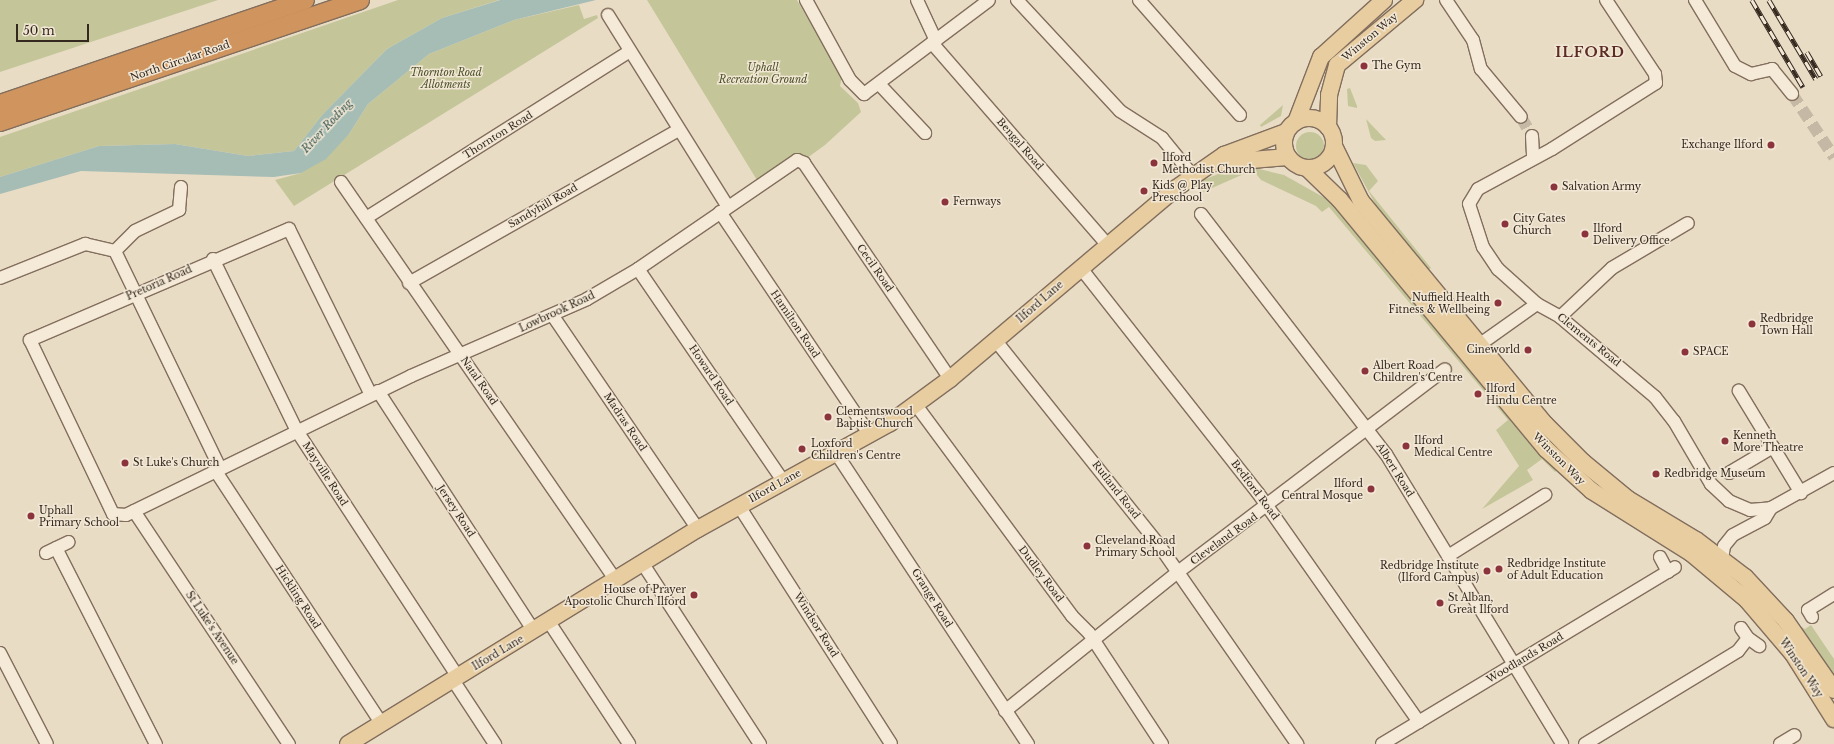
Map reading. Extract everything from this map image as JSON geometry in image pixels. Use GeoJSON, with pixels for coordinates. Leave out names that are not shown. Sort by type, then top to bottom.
{"type":"FeatureCollection","features":[{"type":"Feature","properties":{"kind":"highway","name":"North Circular Road"},"geometry":{"type":"LineString","coordinates":[[0,104],[306,0]]}},
{"type":"Feature","properties":{"kind":"highway","name":"North Circular Road"},"geometry":{"type":"LineString","coordinates":[[0,122],[360,0]]}},
{"type":"Feature","properties":{"kind":"main road","name":"Winston Way"},"geometry":{"type":"LineString","coordinates":[[1291,127],[1321,57],[1384,0]]}},
{"type":"Feature","properties":{"kind":"main road","name":"Winston Way"},"geometry":{"type":"LineString","coordinates":[[1328,127],[1329,95],[1337,65],[1415,0]]}},
{"type":"Feature","properties":{"kind":"main road"},"geometry":{"type":"LineString","coordinates":[[1309,118],[1328,127],[1334,146],[1324,163],[1307,168],[1288,157],[1284,144],[1291,127],[1309,118]]}},
{"type":"Feature","properties":{"kind":"main road","name":"Ilford Lane"},"geometry":{"type":"LineString","coordinates":[[356,742],[382,724],[644,564],[698,529],[783,481],[870,435],[916,405],[996,341],[1107,244],[1193,176],[1215,164],[1224,155],[1291,127]]}},
{"type":"Feature","properties":{"kind":"main road","name":"Winston Way"},"geometry":{"type":"LineString","coordinates":[[1334,146],[1361,201],[1545,424],[1583,462],[1649,515],[1722,559],[1745,576],[1786,621],[1834,690]]}},
{"type":"Feature","properties":{"kind":"main road","name":"Ilford Lane"},"geometry":{"type":"LineString","coordinates":[[1215,164],[1288,157]]}},
{"type":"Feature","properties":{"kind":"main road","name":"Winston Way"},"geometry":{"type":"LineString","coordinates":[[1307,168],[1340,200],[1546,449],[1592,491],[1691,553],[1747,600],[1793,654],[1834,719]]}},
{"type":"Feature","properties":{"kind":"street"},"geometry":{"type":"LineString","coordinates":[[806,0],[850,80],[864,94],[880,85],[989,0]]}},
{"type":"Feature","properties":{"kind":"street","name":"Bengal Road"},"geometry":{"type":"LineString","coordinates":[[917,0],[934,42],[1107,244]]}},
{"type":"Feature","properties":{"kind":"street"},"geometry":{"type":"LineString","coordinates":[[1017,0],[1120,110],[1162,138],[1193,176]]}},
{"type":"Feature","properties":{"kind":"street"},"geometry":{"type":"LineString","coordinates":[[1139,0],[1193,58],[1240,115]]}},
{"type":"Feature","properties":{"kind":"street"},"geometry":{"type":"LineString","coordinates":[[1446,0],[1472,40],[1481,69],[1521,117]]}},
{"type":"Feature","properties":{"kind":"street","name":"Clements Road"},"geometry":{"type":"LineString","coordinates":[[1606,0],[1655,74],[1656,83],[1552,149],[1533,156],[1478,189],[1469,204],[1487,253],[1498,269],[1537,304],[1560,317],[1655,397],[1721,495],[1750,510],[1771,508],[1801,493],[1834,473]]}},
{"type":"Feature","properties":{"kind":"street"},"geometry":{"type":"LineString","coordinates":[[1695,0],[1735,66],[1751,74],[1772,69],[1792,94]]}},
{"type":"Feature","properties":{"kind":"street","name":"Hamilton Road"},"geometry":{"type":"LineString","coordinates":[[608,15],[724,209],[870,435]]}},
{"type":"Feature","properties":{"kind":"street","name":"Thornton Road"},"geometry":{"type":"LineString","coordinates":[[366,218],[630,51]]}},
{"type":"Feature","properties":{"kind":"street"},"geometry":{"type":"LineString","coordinates":[[880,85],[925,134]]}},
{"type":"Feature","properties":{"kind":"street","name":"Sandyhill Road"},"geometry":{"type":"LineString","coordinates":[[409,283],[678,130]]}},
{"type":"Feature","properties":{"kind":"street"},"geometry":{"type":"LineString","coordinates":[[1532,136],[1533,156]]}},
{"type":"Feature","properties":{"kind":"street","name":"Lowbrook Road"},"geometry":{"type":"LineString","coordinates":[[116,516],[134,511],[375,393],[553,316],[638,269],[797,160]]}},
{"type":"Feature","properties":{"kind":"street","name":"Cecil Road"},"geometry":{"type":"LineString","coordinates":[[797,160],[804,163],[950,379]]}},
{"type":"Feature","properties":{"kind":"street","name":"Natal Road"},"geometry":{"type":"LineString","coordinates":[[341,182],[409,283],[461,355],[616,580]]}},
{"type":"Feature","properties":{"kind":"street"},"geometry":{"type":"LineString","coordinates":[[0,278],[85,244],[115,251],[135,231],[179,210],[181,187]]}},
{"type":"Feature","properties":{"kind":"street","name":"Albert Road"},"geometry":{"type":"LineString","coordinates":[[1201,214],[1369,429],[1562,744]]}},
{"type":"Feature","properties":{"kind":"street"},"geometry":{"type":"LineString","coordinates":[[1560,317],[1612,268],[1688,223]]}},
{"type":"Feature","properties":{"kind":"street","name":"Pretoria Road"},"geometry":{"type":"LineString","coordinates":[[116,516],[30,340],[213,258],[289,228]]}},
{"type":"Feature","properties":{"kind":"street","name":"Jersey Road"},"geometry":{"type":"LineString","coordinates":[[289,228],[375,393],[534,631]]}},
{"type":"Feature","properties":{"kind":"street","name":"Hickling Road"},"geometry":{"type":"LineString","coordinates":[[115,251],[137,293],[218,469],[382,724]]}},
{"type":"Feature","properties":{"kind":"street","name":"Mayville Road"},"geometry":{"type":"LineString","coordinates":[[213,258],[297,431],[456,679],[495,744]]}},
{"type":"Feature","properties":{"kind":"street","name":"Bedford Road"},"geometry":{"type":"LineString","coordinates":[[1080,267],[1268,507],[1419,722]]}},
{"type":"Feature","properties":{"kind":"street","name":"Howard Road"},"geometry":{"type":"LineString","coordinates":[[638,269],[783,481]]}},
{"type":"Feature","properties":{"kind":"street"},"geometry":{"type":"LineString","coordinates":[[1479,345],[1537,304]]}},
{"type":"Feature","properties":{"kind":"street","name":"Madras Road"},"geometry":{"type":"LineString","coordinates":[[553,316],[698,529]]}},
{"type":"Feature","properties":{"kind":"street","name":"Rutland Road"},"geometry":{"type":"LineString","coordinates":[[996,341],[1178,572],[1298,744]]}},
{"type":"Feature","properties":{"kind":"street","name":"Cleveland Road"},"geometry":{"type":"LineString","coordinates":[[1005,711],[1178,572],[1268,507],[1445,369]]}},
{"type":"Feature","properties":{"kind":"street"},"geometry":{"type":"LineString","coordinates":[[1739,390],[1801,493]]}},
{"type":"Feature","properties":{"kind":"street","name":"Dudley Road"},"geometry":{"type":"LineString","coordinates":[[916,405],[1092,642],[1162,744]]}},
{"type":"Feature","properties":{"kind":"street"},"geometry":{"type":"LineString","coordinates":[[1729,474],[1773,447]]}},
{"type":"Feature","properties":{"kind":"street","name":"Grange Road"},"geometry":{"type":"LineString","coordinates":[[836,453],[1028,744]]}},
{"type":"Feature","properties":{"kind":"street"},"geometry":{"type":"LineString","coordinates":[[1448,556],[1545,495]]}},
{"type":"Feature","properties":{"kind":"street","name":"Windsor Road"},"geometry":{"type":"LineString","coordinates":[[739,506],[891,744]]}},
{"type":"Feature","properties":{"kind":"street"},"geometry":{"type":"LineString","coordinates":[[1722,559],[1724,546],[1732,535],[1765,518],[1771,508]]}},
{"type":"Feature","properties":{"kind":"street","name":"St Luke's Avenue"},"geometry":{"type":"LineString","coordinates":[[134,511],[289,744]]}},
{"type":"Feature","properties":{"kind":"street"},"geometry":{"type":"LineString","coordinates":[[69,542],[51,550],[156,744]]}},
{"type":"Feature","properties":{"kind":"street","name":"Woodlands Road"},"geometry":{"type":"LineString","coordinates":[[1382,744],[1672,570],[1660,557]]}},
{"type":"Feature","properties":{"kind":"street"},"geometry":{"type":"LineString","coordinates":[[644,564],[760,744]]}},
{"type":"Feature","properties":{"kind":"street"},"geometry":{"type":"LineString","coordinates":[[1808,614],[1834,594]]}},
{"type":"Feature","properties":{"kind":"street"},"geometry":{"type":"LineString","coordinates":[[549,622],[629,744]]}},
{"type":"Feature","properties":{"kind":"street"},"geometry":{"type":"LineString","coordinates":[[1741,628],[1748,638],[1759,646]]}},
{"type":"Feature","properties":{"kind":"street"},"geometry":{"type":"LineString","coordinates":[[1585,744],[1738,652],[1748,638]]}},
{"type":"Feature","properties":{"kind":"street"},"geometry":{"type":"LineString","coordinates":[[0,653],[47,744]]}},
{"type":"Feature","properties":{"kind":"green space"},"geometry":{"type":"Polygon","coordinates":[[[0,0],[218,0],[0,72],[0,0]]]}},
{"type":"Feature","properties":{"kind":"green space"},"geometry":{"type":"Polygon","coordinates":[[[398,0],[499,0],[442,18],[387,49],[323,114],[294,151],[248,156],[175,144],[99,146],[0,177],[0,137],[398,0]]]}},
{"type":"Feature","properties":{"kind":"green space","name":"Uphall Recreation Ground"},"geometry":{"type":"Polygon","coordinates":[[[647,0],[797,0],[842,76],[840,86],[858,103],[861,112],[825,145],[763,190],[647,0]]]}},
{"type":"Feature","properties":{"kind":"green space","name":"Thornton Road Allotments"},"geometry":{"type":"Polygon","coordinates":[[[579,5],[584,19],[597,15],[598,18],[294,206],[275,180],[301,173],[349,134],[368,104],[429,54],[514,20],[579,5]]]}},
{"type":"Feature","properties":{"kind":"green space"},"geometry":{"type":"Polygon","coordinates":[[[1350,88],[1357,108],[1348,106],[1347,89],[1350,88]]]}},
{"type":"Feature","properties":{"kind":"green space"},"geometry":{"type":"Polygon","coordinates":[[[1283,105],[1281,116],[1261,127],[1260,125],[1283,105]]]}},
{"type":"Feature","properties":{"kind":"green space"},"geometry":{"type":"Polygon","coordinates":[[[1366,119],[1386,140],[1375,141],[1371,138],[1366,119]]]}},
{"type":"Feature","properties":{"kind":"green space"},"geometry":{"type":"Polygon","coordinates":[[[1310,132],[1320,136],[1324,146],[1320,156],[1310,160],[1300,156],[1296,146],[1300,136],[1310,132]]]}},
{"type":"Feature","properties":{"kind":"green space"},"geometry":{"type":"Polygon","coordinates":[[[1353,163],[1366,165],[1378,181],[1369,191],[1431,268],[1428,270],[1379,211],[1353,163]]]}},
{"type":"Feature","properties":{"kind":"green space"},"geometry":{"type":"Polygon","coordinates":[[[1231,169],[1259,169],[1284,175],[1332,202],[1558,469],[1555,472],[1542,459],[1527,470],[1533,480],[1482,509],[1519,466],[1496,430],[1508,420],[1329,207],[1322,212],[1316,206],[1261,180],[1253,170],[1203,192],[1193,184],[1231,169]]]}},
{"type":"Feature","properties":{"kind":"green space"},"geometry":{"type":"Polygon","coordinates":[[[1797,624],[1805,629],[1811,625],[1834,659],[1834,676],[1797,624]]]}},
{"type":"Feature","properties":{"kind":"water","name":"River Roding"},"geometry":{"type":"Polygon","coordinates":[[[500,0],[596,0],[514,20],[429,54],[368,104],[349,134],[326,159],[301,173],[274,177],[81,171],[0,194],[0,177],[99,146],[175,144],[248,156],[294,151],[323,114],[387,49],[442,18],[500,0]]]}},
{"type":"Feature","properties":{"kind":"tunnel"},"geometry":{"type":"LineString","coordinates":[[1792,94],[1834,157]]}},
{"type":"Feature","properties":{"kind":"tunnel"},"geometry":{"type":"LineString","coordinates":[[1521,117],[1532,136]]}},
{"type":"Feature","properties":{"kind":"railway"},"geometry":{"type":"LineString","coordinates":[[1752,0],[1803,87]]}},
{"type":"Feature","properties":{"kind":"railway"},"geometry":{"type":"LineString","coordinates":[[1769,0],[1816,79]]}},
{"type":"Feature","properties":{"kind":"railway"},"geometry":{"type":"LineString","coordinates":[[1807,52],[1821,76]]}},
{"type":"Feature","properties":{"kind":"place","name":"The Gym"},"geometry":{"type":"Point","coordinates":[1364,66]}},
{"type":"Feature","properties":{"kind":"place","name":"Exchange Ilford"},"geometry":{"type":"Point","coordinates":[1771,145]}},
{"type":"Feature","properties":{"kind":"place","name":"Ilford Methodist Church"},"geometry":{"type":"Point","coordinates":[1154,163]}},
{"type":"Feature","properties":{"kind":"place","name":"Salvation Army"},"geometry":{"type":"Point","coordinates":[1554,187]}},
{"type":"Feature","properties":{"kind":"place","name":"Kids @ Play Preschool"},"geometry":{"type":"Point","coordinates":[1144,191]}},
{"type":"Feature","properties":{"kind":"place","name":"Fernways"},"geometry":{"type":"Point","coordinates":[945,202]}},
{"type":"Feature","properties":{"kind":"place","name":"City Gates Church"},"geometry":{"type":"Point","coordinates":[1505,224]}},
{"type":"Feature","properties":{"kind":"place","name":"Ilford Delivery Office"},"geometry":{"type":"Point","coordinates":[1585,234]}},
{"type":"Feature","properties":{"kind":"place","name":"Nuffield Health Fitness & Wellbeing"},"geometry":{"type":"Point","coordinates":[1498,303]}},
{"type":"Feature","properties":{"kind":"place","name":"Redbridge Town Hall"},"geometry":{"type":"Point","coordinates":[1752,324]}},
{"type":"Feature","properties":{"kind":"place","name":"Cineworld"},"geometry":{"type":"Point","coordinates":[1528,350]}},
{"type":"Feature","properties":{"kind":"place","name":"SPACE"},"geometry":{"type":"Point","coordinates":[1685,352]}},
{"type":"Feature","properties":{"kind":"place","name":"Albert Road Children's Centre"},"geometry":{"type":"Point","coordinates":[1365,371]}},
{"type":"Feature","properties":{"kind":"place","name":"Ilford Hindu Centre"},"geometry":{"type":"Point","coordinates":[1478,394]}},
{"type":"Feature","properties":{"kind":"place","name":"Clementswood Baptist Church"},"geometry":{"type":"Point","coordinates":[828,417]}},
{"type":"Feature","properties":{"kind":"place","name":"Kenneth More Theatre"},"geometry":{"type":"Point","coordinates":[1725,441]}},
{"type":"Feature","properties":{"kind":"place","name":"Ilford Medical Centre"},"geometry":{"type":"Point","coordinates":[1406,446]}},
{"type":"Feature","properties":{"kind":"place","name":"Loxford Children's Centre"},"geometry":{"type":"Point","coordinates":[802,449]}},
{"type":"Feature","properties":{"kind":"place","name":"St Luke's Church"},"geometry":{"type":"Point","coordinates":[125,463]}},
{"type":"Feature","properties":{"kind":"place","name":"Redbridge Museum"},"geometry":{"type":"Point","coordinates":[1656,474]}},
{"type":"Feature","properties":{"kind":"place","name":"Ilford Central Mosque"},"geometry":{"type":"Point","coordinates":[1371,489]}},
{"type":"Feature","properties":{"kind":"place","name":"Uphall Primary School"},"geometry":{"type":"Point","coordinates":[31,516]}},
{"type":"Feature","properties":{"kind":"place","name":"Cleveland Road Primary School"},"geometry":{"type":"Point","coordinates":[1087,546]}},
{"type":"Feature","properties":{"kind":"place","name":"Redbridge Institute of Adult Education"},"geometry":{"type":"Point","coordinates":[1499,569]}},
{"type":"Feature","properties":{"kind":"place","name":"Redbridge Institute (Ilford Campus)"},"geometry":{"type":"Point","coordinates":[1487,571]}},
{"type":"Feature","properties":{"kind":"place","name":"House of Prayer Apostolic Church Ilford"},"geometry":{"type":"Point","coordinates":[694,595]}},
{"type":"Feature","properties":{"kind":"place","name":"St Alban, Great Ilford"},"geometry":{"type":"Point","coordinates":[1440,603]}},
{"type":"Feature","properties":{"kind":"district","name":"ILFORD"},"geometry":{"type":"Point","coordinates":[1590,52]}}]}
